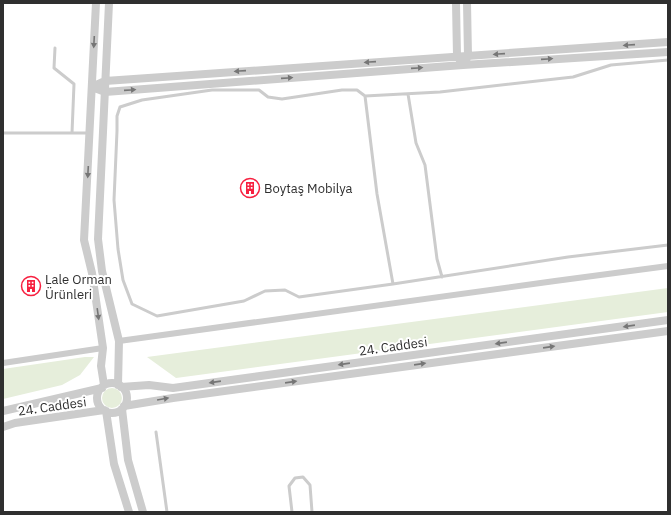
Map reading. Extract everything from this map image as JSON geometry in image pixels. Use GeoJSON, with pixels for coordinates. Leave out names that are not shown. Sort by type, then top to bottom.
{"type":"FeatureCollection","features":[{"type":"Feature","properties":{"kind":"street"},"geometry":{"type":"LineString","coordinates":[[96,3],[84,240],[92,273],[103,348],[100,366],[103,387]]}},
{"type":"Feature","properties":{"kind":"street"},"geometry":{"type":"LineString","coordinates":[[109,3],[98,239],[102,271],[119,341],[120,386]]}},
{"type":"Feature","properties":{"kind":"street"},"geometry":{"type":"LineString","coordinates":[[456,3],[457,56],[464,64]]}},
{"type":"Feature","properties":{"kind":"street"},"geometry":{"type":"LineString","coordinates":[[464,64],[468,56],[467,3]]}},
{"type":"Feature","properties":{"kind":"street"},"geometry":{"type":"LineString","coordinates":[[92,87],[105,81],[668,42]]}},
{"type":"Feature","properties":{"kind":"street"},"geometry":{"type":"LineString","coordinates":[[92,87],[105,92],[464,64],[668,52]]}},
{"type":"Feature","properties":{"kind":"street"},"geometry":{"type":"LineString","coordinates":[[119,341],[668,266]]}},
{"type":"Feature","properties":{"kind":"street","name":"24. Caddesi"},"geometry":{"type":"LineString","coordinates":[[120,386],[148,385],[173,388],[668,320]]}},
{"type":"Feature","properties":{"kind":"street","name":"24. Caddesi"},"geometry":{"type":"LineString","coordinates":[[123,407],[181,396],[668,331]]}},
{"type":"Feature","properties":{"kind":"street"},"geometry":{"type":"LineString","coordinates":[[3,363],[103,348]]}},
{"type":"Feature","properties":{"kind":"street"},"geometry":{"type":"LineString","coordinates":[[111,384],[120,386],[125,392],[126,403],[116,412],[105,411],[100,407],[97,400],[98,394],[103,387],[111,384]]}},
{"type":"Feature","properties":{"kind":"street","name":"24. Caddesi"},"geometry":{"type":"LineString","coordinates":[[3,411],[103,387]]}},
{"type":"Feature","properties":{"kind":"street"},"geometry":{"type":"LineString","coordinates":[[123,407],[128,460],[143,512]]}},
{"type":"Feature","properties":{"kind":"street"},"geometry":{"type":"LineString","coordinates":[[105,411],[114,464],[129,512]]}},
{"type":"Feature","properties":{"kind":"street","name":"24. Caddesi"},"geometry":{"type":"LineString","coordinates":[[3,427],[15,423],[105,411]]}},
{"type":"Feature","properties":{"kind":"lane"},"geometry":{"type":"LineString","coordinates":[[55,48],[54,68],[74,84],[72,133]]}},
{"type":"Feature","properties":{"kind":"lane"},"geometry":{"type":"LineString","coordinates":[[668,60],[611,65],[573,77],[440,92],[365,96],[357,90],[342,90],[282,99],[268,97],[259,90],[212,90],[142,100],[120,107],[117,116],[114,200],[118,249],[123,280],[132,304],[157,316],[244,301],[265,291],[285,290],[299,297],[442,277],[568,257],[668,245]]}},
{"type":"Feature","properties":{"kind":"lane"},"geometry":{"type":"LineString","coordinates":[[408,94],[416,143],[425,165],[437,259],[442,277]]}},
{"type":"Feature","properties":{"kind":"lane"},"geometry":{"type":"LineString","coordinates":[[365,96],[378,194],[393,284]]}},
{"type":"Feature","properties":{"kind":"lane"},"geometry":{"type":"LineString","coordinates":[[3,133],[89,134]]}},
{"type":"Feature","properties":{"kind":"lane"},"geometry":{"type":"LineString","coordinates":[[156,432],[167,512]]}},
{"type":"Feature","properties":{"kind":"lane"},"geometry":{"type":"LineString","coordinates":[[292,512],[289,486],[295,478],[303,477],[310,485],[312,512]]}},
{"type":"Feature","properties":{"kind":"green space"},"geometry":{"type":"Polygon","coordinates":[[[668,288],[668,312],[176,378],[147,357],[668,288]]]}},
{"type":"Feature","properties":{"kind":"green space"},"geometry":{"type":"Polygon","coordinates":[[[94,357],[80,375],[62,385],[3,399],[3,369],[94,357]]]}},
{"type":"Feature","properties":{"kind":"green space"},"geometry":{"type":"Polygon","coordinates":[[[108,388],[116,388],[122,394],[122,402],[116,408],[108,408],[102,402],[102,394],[108,388]]]}},
{"type":"Feature","properties":{"kind":"place","name":"Boytaş Mobilya"},"geometry":{"type":"Point","coordinates":[250,188]}},
{"type":"Feature","properties":{"kind":"place","name":"Lale Orman Ürünleri"},"geometry":{"type":"Point","coordinates":[31,286]}}]}
